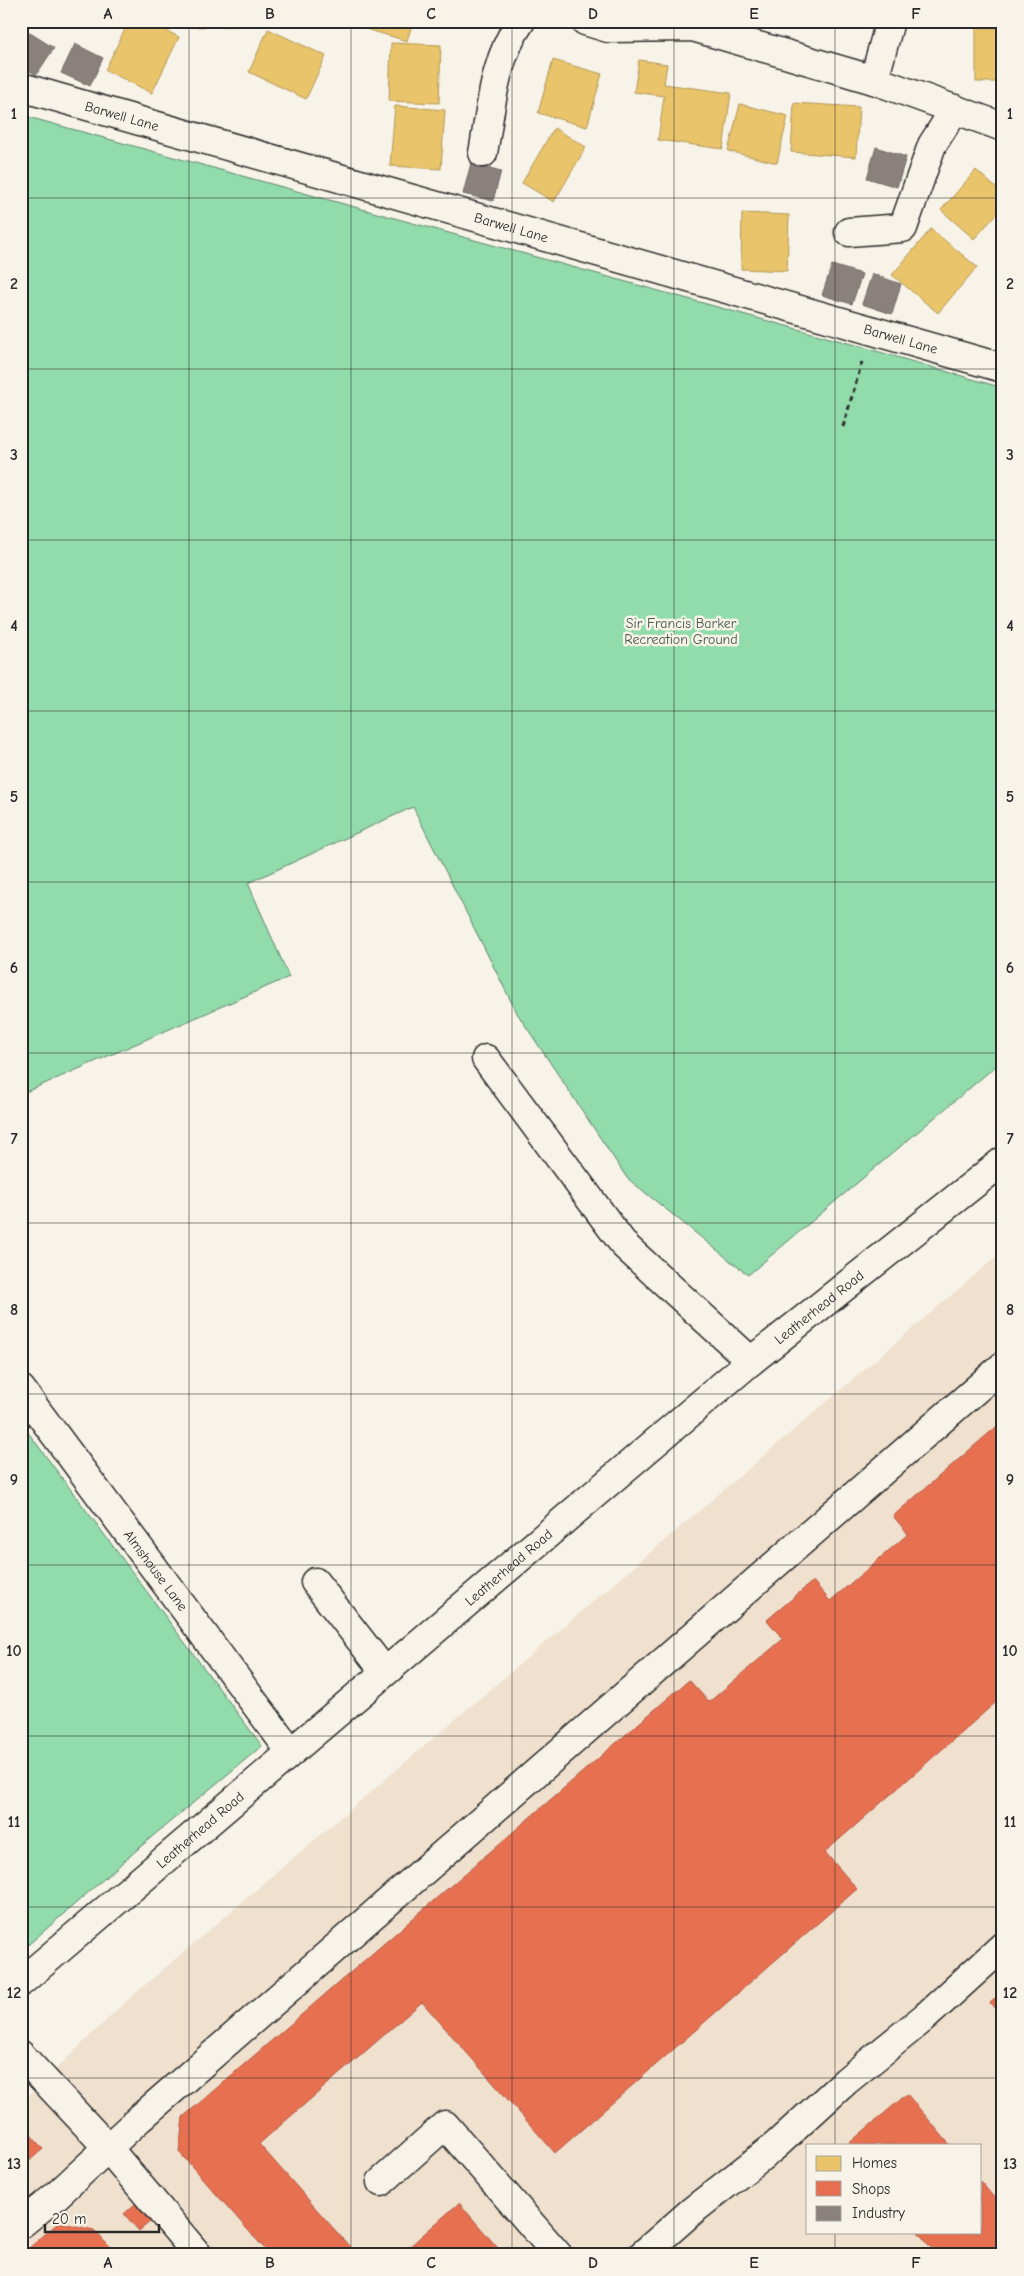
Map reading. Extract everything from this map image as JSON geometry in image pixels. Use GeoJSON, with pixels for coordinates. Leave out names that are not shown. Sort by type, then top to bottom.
{"type":"FeatureCollection","features":[{"type":"Feature","properties":{"kind":"main road"},"geometry":{"type":"LineString","coordinates":[[483,153],[501,60],[512,33],[521,21]]}},
{"type":"Feature","properties":{"kind":"main road"},"geometry":{"type":"LineString","coordinates":[[585,21],[608,28],[693,27],[874,80],[1003,126]]}},
{"type":"Feature","properties":{"kind":"main road"},"geometry":{"type":"LineString","coordinates":[[874,80],[890,21]]}},
{"type":"Feature","properties":{"kind":"main road","name":"Barwell Lane"},"geometry":{"type":"LineString","coordinates":[[21,87],[1003,368]]}},
{"type":"Feature","properties":{"kind":"main road"},"geometry":{"type":"LineString","coordinates":[[849,232],[903,228],[932,145],[955,109]]}},
{"type":"Feature","properties":{"kind":"main road"},"geometry":{"type":"LineString","coordinates":[[486,1059],[625,1246],[750,1361]]}},
{"type":"Feature","properties":{"kind":"main road","name":"Leatherhead Road"},"geometry":{"type":"LineString","coordinates":[[21,1982],[750,1361],[1003,1161]]}},
{"type":"Feature","properties":{"kind":"main road"},"geometry":{"type":"LineString","coordinates":[[21,2224],[58,2195],[107,2147],[1003,1366]]}},
{"type":"Feature","properties":{"kind":"main road","name":"Almshouse Lane"},"geometry":{"type":"LineString","coordinates":[[21,1389],[291,1752]]}},
{"type":"Feature","properties":{"kind":"main road"},"geometry":{"type":"LineString","coordinates":[[315,1582],[385,1672]]}},
{"type":"Feature","properties":{"kind":"main road"},"geometry":{"type":"LineString","coordinates":[[642,2255],[692,2211],[775,2146],[846,2081],[925,2017],[1003,1946]]}},
{"type":"Feature","properties":{"kind":"main road"},"geometry":{"type":"LineString","coordinates":[[21,2055],[107,2147],[198,2255]]}},
{"type":"Feature","properties":{"kind":"main road"},"geometry":{"type":"LineString","coordinates":[[381,2182],[445,2125],[558,2255]]}},
{"type":"Feature","properties":{"kind":"path"},"geometry":{"type":"LineString","coordinates":[[843,427],[872,330]]}},
{"type":"Feature","properties":{"kind":"shaded area"},"geometry":{"type":"Polygon","coordinates":[[[1003,1251],[1003,2255],[21,2255],[21,2103],[125,2002],[1003,1251]]]}},
{"type":"Feature","properties":{"kind":"green space","name":"Sir Francis Barker Recreation Ground"},"geometry":{"type":"Polygon","coordinates":[[[21,115],[866,348],[1003,388],[1003,1060],[748,1275],[627,1178],[517,1013],[413,807],[248,883],[289,977],[21,1094],[21,115]]]}},
{"type":"Feature","properties":{"kind":"green space"},"geometry":{"type":"Polygon","coordinates":[[[21,1423],[262,1746],[154,1835],[21,1951],[21,1423]]]}},
{"type":"Feature","properties":{"kind":"building: Homes"},"geometry":{"type":"Polygon","coordinates":[[[129,21],[147,21],[179,37],[152,93],[105,70],[129,21]]]}},
{"type":"Feature","properties":{"kind":"building: Homes"},"geometry":{"type":"Polygon","coordinates":[[[190,21],[239,21],[239,26],[190,27],[190,21]]]}},
{"type":"Feature","properties":{"kind":"building: Homes"},"geometry":{"type":"Polygon","coordinates":[[[353,21],[413,21],[407,41],[352,25],[353,21]]]}},
{"type":"Feature","properties":{"kind":"building: Homes"},"geometry":{"type":"Polygon","coordinates":[[[976,28],[1003,28],[1003,82],[976,82],[976,28]]]}},
{"type":"Feature","properties":{"kind":"building: Homes"},"geometry":{"type":"Polygon","coordinates":[[[268,29],[326,56],[306,99],[249,72],[268,29]]]}},
{"type":"Feature","properties":{"kind":"building: Homes"},"geometry":{"type":"Polygon","coordinates":[[[391,43],[441,45],[439,103],[389,101],[391,43]]]}},
{"type":"Feature","properties":{"kind":"building: Homes"},"geometry":{"type":"Polygon","coordinates":[[[553,60],[602,74],[587,127],[538,113],[553,60]]]}},
{"type":"Feature","properties":{"kind":"building: Homes"},"geometry":{"type":"Polygon","coordinates":[[[639,60],[667,64],[664,84],[731,93],[723,149],[658,140],[664,96],[634,92],[639,60]]]}},
{"type":"Feature","properties":{"kind":"building: Homes"},"geometry":{"type":"Polygon","coordinates":[[[794,103],[859,107],[856,157],[791,152],[794,103]]]}},
{"type":"Feature","properties":{"kind":"building: Homes"},"geometry":{"type":"Polygon","coordinates":[[[740,104],[788,116],[777,163],[728,151],[740,104]]]}},
{"type":"Feature","properties":{"kind":"building: Homes"},"geometry":{"type":"Polygon","coordinates":[[[395,106],[445,110],[441,169],[390,166],[395,106]]]}},
{"type":"Feature","properties":{"kind":"building: Homes"},"geometry":{"type":"Polygon","coordinates":[[[554,128],[586,147],[554,202],[522,183],[554,128]]]}},
{"type":"Feature","properties":{"kind":"building: Homes"},"geometry":{"type":"Polygon","coordinates":[[[976,170],[1003,194],[1003,207],[974,239],[941,210],[976,170]]]}},
{"type":"Feature","properties":{"kind":"building: Homes"},"geometry":{"type":"Polygon","coordinates":[[[742,213],[789,215],[787,271],[741,269],[742,213]]]}},
{"type":"Feature","properties":{"kind":"building: Homes"},"geometry":{"type":"Polygon","coordinates":[[[931,229],[977,267],[938,313],[892,275],[931,229]]]}},
{"type":"Feature","properties":{"kind":"building: Shops"},"geometry":{"type":"Polygon","coordinates":[[[1003,1421],[1003,1696],[825,1852],[857,1889],[555,2153],[422,2002],[259,2144],[357,2255],[270,2255],[179,2152],[183,2117],[689,1680],[709,1702],[783,1639],[767,1620],[813,1581],[830,1601],[908,1534],[893,1516],[1003,1421]]]}},
{"type":"Feature","properties":{"kind":"building: Shops"},"geometry":{"type":"Polygon","coordinates":[[[1003,1992],[1003,2018],[990,2003],[1003,1992]]]}},
{"type":"Feature","properties":{"kind":"building: Shops"},"geometry":{"type":"Polygon","coordinates":[[[907,2094],[949,2144],[848,2144],[907,2094]]]}},
{"type":"Feature","properties":{"kind":"building: Shops"},"geometry":{"type":"Polygon","coordinates":[[[25,2128],[43,2149],[21,2168],[21,2131],[25,2128]]]}},
{"type":"Feature","properties":{"kind":"building: Shops"},"geometry":{"type":"Polygon","coordinates":[[[982,2183],[1003,2208],[1003,2247],[994,2255],[937,2255],[920,2234],[982,2234],[982,2183]]]}},
{"type":"Feature","properties":{"kind":"building: Shops"},"geometry":{"type":"Polygon","coordinates":[[[136,2203],[151,2221],[139,2231],[124,2214],[136,2203]]]}},
{"type":"Feature","properties":{"kind":"building: Shops"},"geometry":{"type":"Polygon","coordinates":[[[459,2203],[504,2255],[400,2255],[459,2203]]]}},
{"type":"Feature","properties":{"kind":"building: Shops"},"geometry":{"type":"Polygon","coordinates":[[[59,2222],[94,2230],[117,2255],[21,2255],[59,2222]]]}},
{"type":"Feature","properties":{"kind":"building: Industry"},"geometry":{"type":"Polygon","coordinates":[[[27,31],[54,48],[36,75],[21,65],[21,40],[27,31]]]}},
{"type":"Feature","properties":{"kind":"building: Industry"},"geometry":{"type":"Polygon","coordinates":[[[75,44],[103,58],[90,86],[61,73],[75,44]]]}},
{"type":"Feature","properties":{"kind":"building: Industry"},"geometry":{"type":"Polygon","coordinates":[[[876,147],[906,157],[897,187],[867,178],[876,147]]]}},
{"type":"Feature","properties":{"kind":"building: Industry"},"geometry":{"type":"Polygon","coordinates":[[[471,163],[501,171],[493,201],[463,194],[471,163]]]}},
{"type":"Feature","properties":{"kind":"building: Industry"},"geometry":{"type":"Polygon","coordinates":[[[832,265],[862,274],[852,304],[822,295],[832,265]]]}},
{"type":"Feature","properties":{"kind":"building: Industry"},"geometry":{"type":"Polygon","coordinates":[[[872,274],[901,284],[892,314],[862,304],[872,274]]]}}]}
